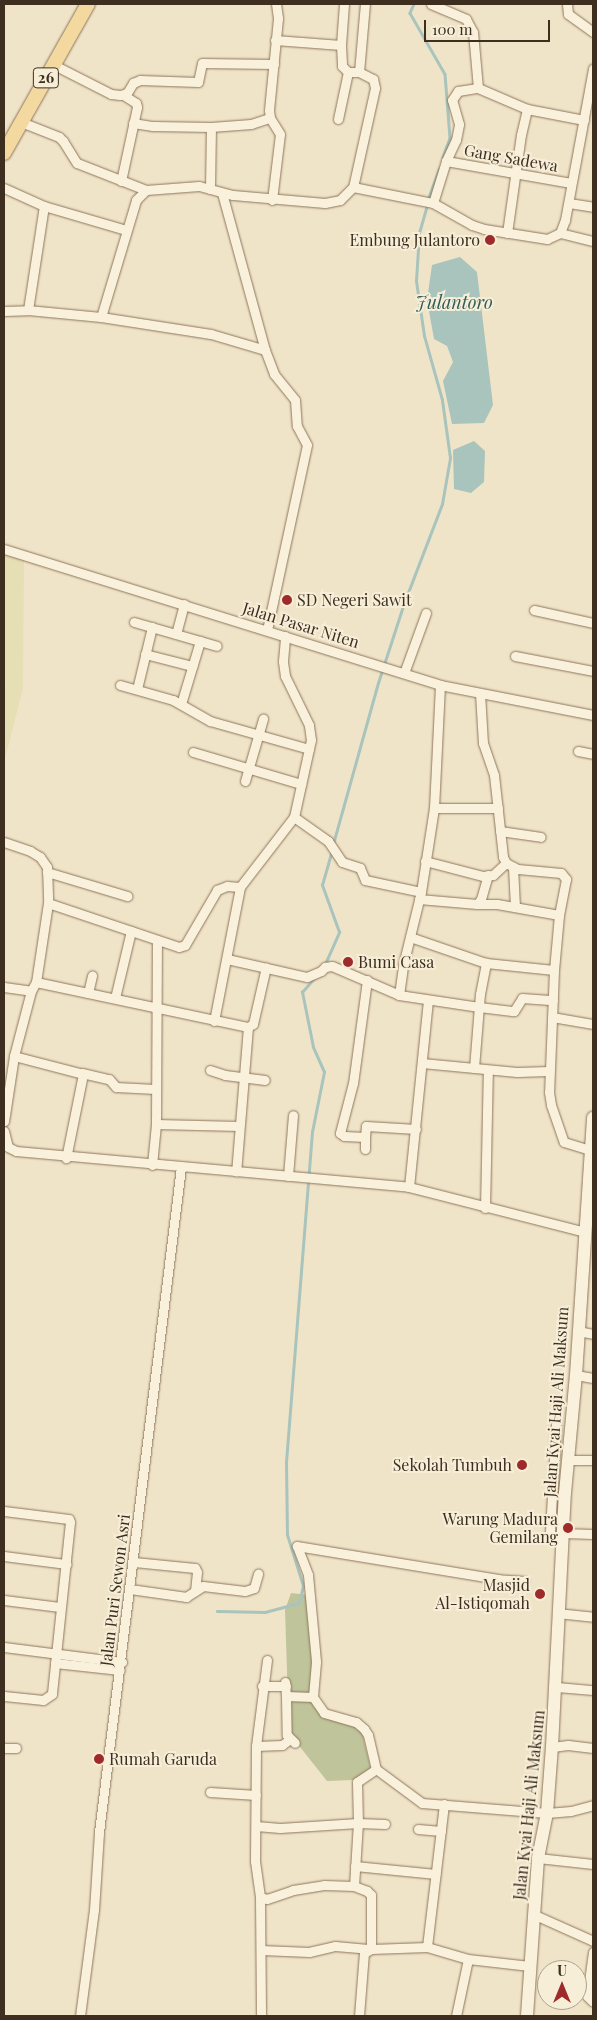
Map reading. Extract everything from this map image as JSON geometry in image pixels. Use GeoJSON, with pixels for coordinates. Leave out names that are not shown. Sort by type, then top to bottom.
{"type":"FeatureCollection","features":[{"type":"Feature","properties":{"kind":"main road","name":"26"},"geometry":{"type":"LineString","coordinates":[[4,153],[88,4]]}},
{"type":"Feature","properties":{"kind":"street"},"geometry":{"type":"LineString","coordinates":[[272,200],[280,134],[270,118],[276,4]]}},
{"type":"Feature","properties":{"kind":"street"},"geometry":{"type":"LineString","coordinates":[[21,122],[59,137],[77,163],[146,190],[194,186],[222,193],[272,200],[331,203],[340,200],[353,187],[375,88],[373,79],[360,72],[348,72],[342,66],[341,45],[344,4]]}},
{"type":"Feature","properties":{"kind":"street"},"geometry":{"type":"LineString","coordinates":[[360,72],[365,4]]}},
{"type":"Feature","properties":{"kind":"street"},"geometry":{"type":"LineString","coordinates":[[431,4],[466,19],[473,32],[478,88]]}},
{"type":"Feature","properties":{"kind":"street"},"geometry":{"type":"LineString","coordinates":[[568,4],[568,14],[593,32]]}},
{"type":"Feature","properties":{"kind":"street"},"geometry":{"type":"LineString","coordinates":[[275,40],[341,45]]}},
{"type":"Feature","properties":{"kind":"street"},"geometry":{"type":"LineString","coordinates":[[122,95],[127,93],[133,83],[140,80],[198,82],[202,63],[274,64]]}},
{"type":"Feature","properties":{"kind":"street"},"geometry":{"type":"LineString","coordinates":[[54,65],[111,94],[122,95],[138,105],[121,180]]}},
{"type":"Feature","properties":{"kind":"street"},"geometry":{"type":"LineString","coordinates":[[560,232],[569,203],[571,183],[592,88],[593,69]]}},
{"type":"Feature","properties":{"kind":"street"},"geometry":{"type":"LineString","coordinates":[[338,119],[348,72]]}},
{"type":"Feature","properties":{"kind":"street"},"geometry":{"type":"LineString","coordinates":[[427,202],[455,144],[459,129],[452,100],[453,96],[463,89],[478,88],[527,109],[584,120]]}},
{"type":"Feature","properties":{"kind":"street"},"geometry":{"type":"LineString","coordinates":[[508,233],[515,174],[527,109]]}},
{"type":"Feature","properties":{"kind":"street"},"geometry":{"type":"LineString","coordinates":[[133,123],[153,126],[211,127],[251,124],[270,118]]}},
{"type":"Feature","properties":{"kind":"street"},"geometry":{"type":"LineString","coordinates":[[210,189],[211,127]]}},
{"type":"Feature","properties":{"kind":"street","name":"Gang Sadewa"},"geometry":{"type":"LineString","coordinates":[[446,161],[571,183]]}},
{"type":"Feature","properties":{"kind":"street"},"geometry":{"type":"LineString","coordinates":[[353,187],[427,202],[475,226],[546,239],[560,232],[593,241]]}},
{"type":"Feature","properties":{"kind":"street"},"geometry":{"type":"LineString","coordinates":[[4,188],[44,206],[126,230]]}},
{"type":"Feature","properties":{"kind":"street"},"geometry":{"type":"LineString","coordinates":[[101,317],[136,200],[146,190]]}},
{"type":"Feature","properties":{"kind":"street"},"geometry":{"type":"LineString","coordinates":[[222,193],[264,350],[274,374],[295,400],[297,426],[307,445],[302,479],[267,630]]}},
{"type":"Feature","properties":{"kind":"street"},"geometry":{"type":"LineString","coordinates":[[569,203],[593,207]]}},
{"type":"Feature","properties":{"kind":"street"},"geometry":{"type":"LineString","coordinates":[[28,310],[44,206]]}},
{"type":"Feature","properties":{"kind":"street"},"geometry":{"type":"LineString","coordinates":[[4,311],[28,310],[101,317],[211,334],[264,350]]}},
{"type":"Feature","properties":{"kind":"street","name":"Jalan Pasar Niten"},"geometry":{"type":"LineString","coordinates":[[4,549],[373,662],[440,685],[593,716]]}},
{"type":"Feature","properties":{"kind":"street"},"geometry":{"type":"LineString","coordinates":[[176,634],[184,604]]}},
{"type":"Feature","properties":{"kind":"street"},"geometry":{"type":"LineString","coordinates":[[534,610],[593,623]]}},
{"type":"Feature","properties":{"kind":"street"},"geometry":{"type":"LineString","coordinates":[[404,673],[426,613]]}},
{"type":"Feature","properties":{"kind":"street"},"geometry":{"type":"LineString","coordinates":[[134,622],[217,646]]}},
{"type":"Feature","properties":{"kind":"street"},"geometry":{"type":"LineString","coordinates":[[137,690],[152,626]]}},
{"type":"Feature","properties":{"kind":"street"},"geometry":{"type":"LineString","coordinates":[[214,1021],[240,887],[294,818],[309,749],[310,729],[291,691],[284,669],[285,636]]}},
{"type":"Feature","properties":{"kind":"street"},"geometry":{"type":"LineString","coordinates":[[181,704],[200,641]]}},
{"type":"Feature","properties":{"kind":"street"},"geometry":{"type":"LineString","coordinates":[[145,654],[192,666]]}},
{"type":"Feature","properties":{"kind":"street"},"geometry":{"type":"LineString","coordinates":[[515,656],[593,671]]}},
{"type":"Feature","properties":{"kind":"street"},"geometry":{"type":"LineString","coordinates":[[120,685],[181,704],[205,719],[309,749]]}},
{"type":"Feature","properties":{"kind":"street"},"geometry":{"type":"LineString","coordinates":[[399,995],[404,961],[420,895],[434,808],[440,685]]}},
{"type":"Feature","properties":{"kind":"street"},"geometry":{"type":"LineString","coordinates":[[480,692],[483,743],[494,775],[500,831],[510,865],[515,908]]}},
{"type":"Feature","properties":{"kind":"street"},"geometry":{"type":"LineString","coordinates":[[245,781],[263,720]]}},
{"type":"Feature","properties":{"kind":"street"},"geometry":{"type":"LineString","coordinates":[[578,751],[593,754]]}},
{"type":"Feature","properties":{"kind":"street"},"geometry":{"type":"LineString","coordinates":[[193,752],[300,784]]}},
{"type":"Feature","properties":{"kind":"street"},"geometry":{"type":"LineString","coordinates":[[434,808],[498,808]]}},
{"type":"Feature","properties":{"kind":"street"},"geometry":{"type":"LineString","coordinates":[[294,818],[328,840],[342,862],[360,868],[366,881],[420,895],[559,915]]}},
{"type":"Feature","properties":{"kind":"street"},"geometry":{"type":"LineString","coordinates":[[500,831],[541,837]]}},
{"type":"Feature","properties":{"kind":"street"},"geometry":{"type":"LineString","coordinates":[[4,842],[30,851],[40,857],[47,867],[48,903],[36,982],[30,991],[14,1056],[4,1121]]}},
{"type":"Feature","properties":{"kind":"street"},"geometry":{"type":"LineString","coordinates":[[425,861],[488,875],[510,865],[565,875],[554,970],[549,1071],[551,1105],[563,1139],[568,1145],[591,1150]]}},
{"type":"Feature","properties":{"kind":"street"},"geometry":{"type":"LineString","coordinates":[[47,872],[127,896]]}},
{"type":"Feature","properties":{"kind":"street"},"geometry":{"type":"LineString","coordinates":[[476,904],[481,899],[488,875]]}},
{"type":"Feature","properties":{"kind":"street"},"geometry":{"type":"LineString","coordinates":[[48,903],[179,947],[185,945],[217,890],[228,886],[240,887]]}},
{"type":"Feature","properties":{"kind":"street"},"geometry":{"type":"LineString","coordinates":[[115,998],[131,930]]}},
{"type":"Feature","properties":{"kind":"street"},"geometry":{"type":"LineString","coordinates":[[410,937],[486,963],[554,970]]}},
{"type":"Feature","properties":{"kind":"street"},"geometry":{"type":"LineString","coordinates":[[152,1165],[156,1124],[155,1008],[157,940]]}},
{"type":"Feature","properties":{"kind":"street"},"geometry":{"type":"LineString","coordinates":[[227,959],[308,977],[325,967],[332,966],[399,995],[514,1012],[522,998],[553,1000]]}},
{"type":"Feature","properties":{"kind":"street"},"geometry":{"type":"LineString","coordinates":[[474,1068],[479,1007],[486,963]]}},
{"type":"Feature","properties":{"kind":"street"},"geometry":{"type":"LineString","coordinates":[[36,982],[248,1027],[253,1024],[266,967]]}},
{"type":"Feature","properties":{"kind":"street"},"geometry":{"type":"LineString","coordinates":[[88,993],[92,975]]}},
{"type":"Feature","properties":{"kind":"street"},"geometry":{"type":"LineString","coordinates":[[365,1136],[344,1136],[340,1131],[352,1083],[367,980]]}},
{"type":"Feature","properties":{"kind":"street"},"geometry":{"type":"LineString","coordinates":[[4,987],[30,991]]}},
{"type":"Feature","properties":{"kind":"street"},"geometry":{"type":"LineString","coordinates":[[409,1187],[428,1000]]}},
{"type":"Feature","properties":{"kind":"street"},"geometry":{"type":"LineString","coordinates":[[552,1017],[593,1024]]}},
{"type":"Feature","properties":{"kind":"street"},"geometry":{"type":"LineString","coordinates":[[236,1172],[248,1027]]}},
{"type":"Feature","properties":{"kind":"street"},"geometry":{"type":"LineString","coordinates":[[14,1056],[107,1078],[116,1087],[155,1090]]}},
{"type":"Feature","properties":{"kind":"street"},"geometry":{"type":"LineString","coordinates":[[422,1063],[488,1070],[549,1071]]}},
{"type":"Feature","properties":{"kind":"street"},"geometry":{"type":"LineString","coordinates":[[210,1070],[244,1078],[265,1080]]}},
{"type":"Feature","properties":{"kind":"street"},"geometry":{"type":"LineString","coordinates":[[485,1208],[488,1070]]}},
{"type":"Feature","properties":{"kind":"street"},"geometry":{"type":"LineString","coordinates":[[66,1158],[83,1077],[82,1072]]}},
{"type":"Feature","properties":{"kind":"street"},"geometry":{"type":"LineString","coordinates":[[288,1176],[293,1115]]}},
{"type":"Feature","properties":{"kind":"street","name":"Jalan Kyai Haji Ali Maksum"},"geometry":{"type":"LineString","coordinates":[[527,2016],[538,1858],[547,1813],[552,1747],[556,1687],[557,1613],[578,1331],[588,1236],[593,1119]]}},
{"type":"Feature","properties":{"kind":"street"},"geometry":{"type":"LineString","coordinates":[[156,1124],[239,1126]]}},
{"type":"Feature","properties":{"kind":"street"},"geometry":{"type":"LineString","coordinates":[[365,1149],[366,1126],[416,1129]]}},
{"type":"Feature","properties":{"kind":"street"},"geometry":{"type":"LineString","coordinates":[[4,1132],[8,1147],[12,1150],[66,1158],[409,1187],[588,1236]]}},
{"type":"Feature","properties":{"kind":"street","name":"Jalan Puri Sewon Asri"},"geometry":{"type":"LineString","coordinates":[[80,2016],[94,1910],[99,1832],[134,1562],[181,1167]]}},
{"type":"Feature","properties":{"kind":"street"},"geometry":{"type":"LineString","coordinates":[[578,1331],[593,1334]]}},
{"type":"Feature","properties":{"kind":"street"},"geometry":{"type":"LineString","coordinates":[[576,1375],[593,1378]]}},
{"type":"Feature","properties":{"kind":"street"},"geometry":{"type":"LineString","coordinates":[[556,1424],[550,1535],[554,1539],[563,1536],[593,1534]]}},
{"type":"Feature","properties":{"kind":"street"},"geometry":{"type":"LineString","coordinates":[[568,1460],[593,1460]]}},
{"type":"Feature","properties":{"kind":"street"},"geometry":{"type":"LineString","coordinates":[[551,1493],[565,1493]]}},
{"type":"Feature","properties":{"kind":"street"},"geometry":{"type":"LineString","coordinates":[[4,1511],[70,1520],[52,1694],[47,1699],[4,1696]]}},
{"type":"Feature","properties":{"kind":"street"},"geometry":{"type":"LineString","coordinates":[[313,1697],[316,1662],[308,1575],[297,1546],[498,1579],[524,1581]]}},
{"type":"Feature","properties":{"kind":"street"},"geometry":{"type":"LineString","coordinates":[[4,1556],[66,1564]]}},
{"type":"Feature","properties":{"kind":"street"},"geometry":{"type":"LineString","coordinates":[[134,1562],[195,1568],[197,1572],[195,1591]]}},
{"type":"Feature","properties":{"kind":"street"},"geometry":{"type":"LineString","coordinates":[[130,1589],[186,1596],[203,1586],[251,1591],[256,1586],[258,1574]]}},
{"type":"Feature","properties":{"kind":"street"},"geometry":{"type":"LineString","coordinates":[[4,1600],[60,1607]]}},
{"type":"Feature","properties":{"kind":"street"},"geometry":{"type":"LineString","coordinates":[[557,1613],[593,1617]]}},
{"type":"Feature","properties":{"kind":"street"},"geometry":{"type":"LineString","coordinates":[[4,1647],[55,1658],[121,1666]]}},
{"type":"Feature","properties":{"kind":"street"},"geometry":{"type":"LineString","coordinates":[[261,2016],[260,1897],[255,1862],[256,1746],[262,1686],[267,1660]]}},
{"type":"Feature","properties":{"kind":"street"},"geometry":{"type":"LineString","coordinates":[[262,1686],[286,1688],[313,1697],[324,1713],[356,1722],[368,1735],[376,1769],[419,1801],[547,1813],[571,1811],[593,1806]]}},
{"type":"Feature","properties":{"kind":"street"},"geometry":{"type":"LineString","coordinates":[[556,1687],[593,1690]]}},
{"type":"Feature","properties":{"kind":"street"},"geometry":{"type":"LineString","coordinates":[[256,1746],[276,1746],[290,1741],[287,1735],[286,1688]]}},
{"type":"Feature","properties":{"kind":"street"},"geometry":{"type":"LineString","coordinates":[[552,1747],[568,1745],[593,1748]]}},
{"type":"Feature","properties":{"kind":"street"},"geometry":{"type":"LineString","coordinates":[[4,1748],[16,1748]]}},
{"type":"Feature","properties":{"kind":"street"},"geometry":{"type":"LineString","coordinates":[[354,1886],[358,1823],[357,1782],[376,1769]]}},
{"type":"Feature","properties":{"kind":"street"},"geometry":{"type":"LineString","coordinates":[[210,1792],[256,1795]]}},
{"type":"Feature","properties":{"kind":"street"},"geometry":{"type":"LineString","coordinates":[[426,1947],[444,1804]]}},
{"type":"Feature","properties":{"kind":"street"},"geometry":{"type":"LineString","coordinates":[[256,1826],[280,1828],[358,1823],[385,1824]]}},
{"type":"Feature","properties":{"kind":"street"},"geometry":{"type":"LineString","coordinates":[[418,1829],[441,1831]]}},
{"type":"Feature","properties":{"kind":"street"},"geometry":{"type":"LineString","coordinates":[[538,1858],[593,1864]]}},
{"type":"Feature","properties":{"kind":"street"},"geometry":{"type":"LineString","coordinates":[[355,1866],[436,1874]]}},
{"type":"Feature","properties":{"kind":"street"},"geometry":{"type":"LineString","coordinates":[[260,1897],[267,1899],[293,1890],[324,1885],[337,1884],[364,1889],[371,1895],[371,1949]]}},
{"type":"Feature","properties":{"kind":"street"},"geometry":{"type":"LineString","coordinates":[[535,1915],[593,1940]]}},
{"type":"Feature","properties":{"kind":"street"},"geometry":{"type":"LineString","coordinates":[[261,1950],[310,1952],[335,1946],[371,1949],[426,1947],[468,1959],[530,1966]]}},
{"type":"Feature","properties":{"kind":"street"},"geometry":{"type":"LineString","coordinates":[[359,2016],[362,1956],[371,1949]]}},
{"type":"Feature","properties":{"kind":"street"},"geometry":{"type":"LineString","coordinates":[[593,1952],[587,1996],[593,2002]]}},
{"type":"Feature","properties":{"kind":"street"},"geometry":{"type":"LineString","coordinates":[[456,2016],[468,1959]]}},
{"type":"Feature","properties":{"kind":"shaded area"},"geometry":{"type":"Polygon","coordinates":[[[4,553],[24,559],[23,688],[4,763],[4,682],[10,683],[4,681],[4,553]]]}},
{"type":"Feature","properties":{"kind":"green space"},"geometry":{"type":"Polygon","coordinates":[[[291,1593],[308,1595],[313,1662],[309,1697],[321,1715],[351,1723],[362,1732],[371,1770],[353,1780],[327,1781],[289,1733],[285,1610],[291,1593]]]}},
{"type":"Feature","properties":{"kind":"water","name":"Julantoro"},"geometry":{"type":"Polygon","coordinates":[[[460,257],[477,272],[493,405],[484,423],[452,424],[443,381],[453,362],[447,346],[434,339],[427,300],[432,265],[460,257]]]}},
{"type":"Feature","properties":{"kind":"water"},"geometry":{"type":"Polygon","coordinates":[[[474,441],[485,451],[484,482],[471,493],[454,489],[453,450],[474,441]]]}},
{"type":"Feature","properties":{"kind":"waterway"},"geometry":{"type":"LineString","coordinates":[[414,4],[410,13],[445,74],[450,138],[443,157]]}},
{"type":"Feature","properties":{"kind":"waterway"},"geometry":{"type":"LineString","coordinates":[[428,199],[439,169]]}},
{"type":"Feature","properties":{"kind":"waterway"},"geometry":{"type":"LineString","coordinates":[[333,844],[378,683],[404,603],[442,504],[450,458],[442,400],[424,336],[416,281],[419,233],[427,205]]}},
{"type":"Feature","properties":{"kind":"waterway"},"geometry":{"type":"LineString","coordinates":[[325,964],[339,932],[322,885],[332,850]]}},
{"type":"Feature","properties":{"kind":"waterway"},"geometry":{"type":"LineString","coordinates":[[217,1611],[265,1612],[299,1603],[303,1586],[287,1535],[286,1462],[312,1132],[324,1072],[313,1047],[302,992],[314,978]]}},
{"type":"Feature","properties":{"kind":"place","name":"Embung Julantoro"},"geometry":{"type":"Point","coordinates":[490,240]}},
{"type":"Feature","properties":{"kind":"place","name":"SD Negeri Sawit"},"geometry":{"type":"Point","coordinates":[287,600]}},
{"type":"Feature","properties":{"kind":"place","name":"Bumi Casa"},"geometry":{"type":"Point","coordinates":[348,962]}},
{"type":"Feature","properties":{"kind":"place","name":"Sekolah Tumbuh"},"geometry":{"type":"Point","coordinates":[522,1465]}},
{"type":"Feature","properties":{"kind":"place","name":"Warung Madura Gemilang"},"geometry":{"type":"Point","coordinates":[568,1528]}},
{"type":"Feature","properties":{"kind":"place","name":"Masjid Al-Istiqomah"},"geometry":{"type":"Point","coordinates":[540,1594]}},
{"type":"Feature","properties":{"kind":"place","name":"Rumah Garuda"},"geometry":{"type":"Point","coordinates":[99,1759]}}]}
